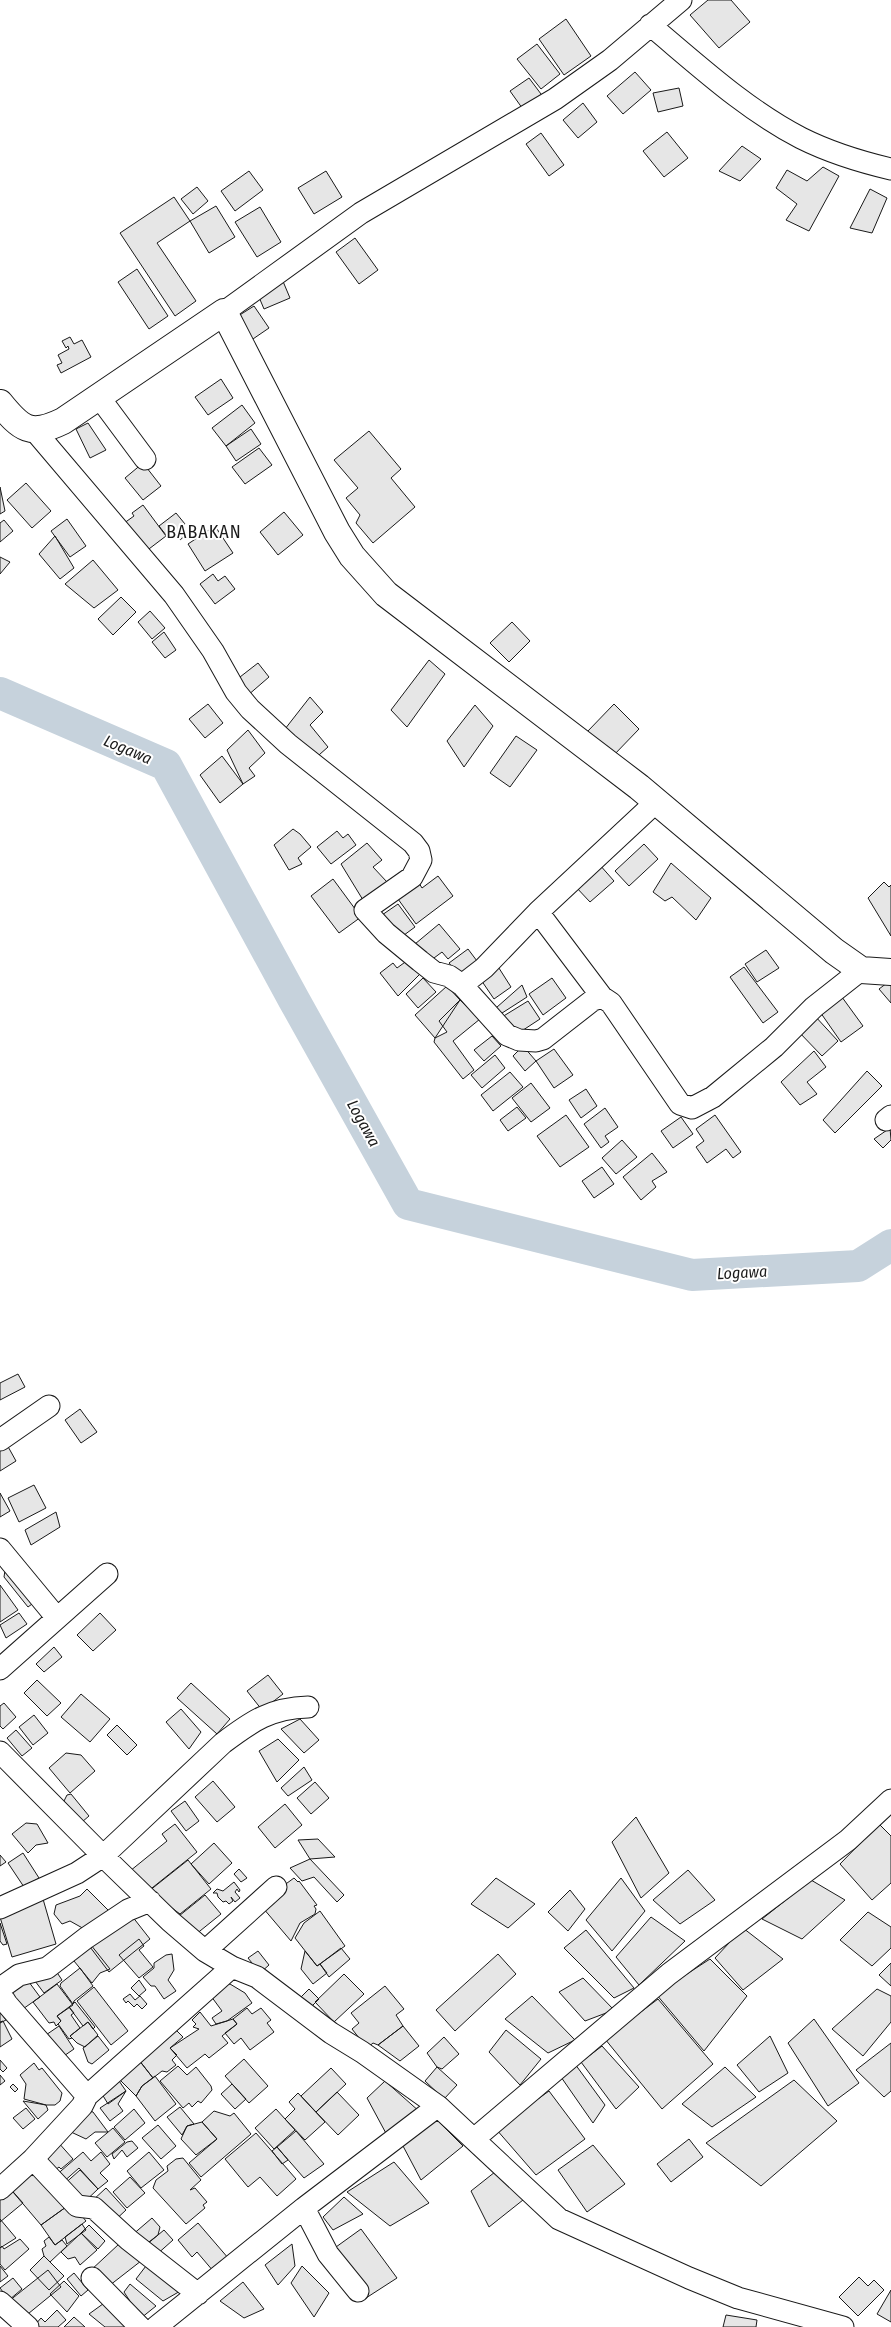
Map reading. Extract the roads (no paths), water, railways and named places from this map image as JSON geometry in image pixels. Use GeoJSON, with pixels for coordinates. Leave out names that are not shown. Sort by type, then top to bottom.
{"type":"FeatureCollection","features":[{"type":"Feature","properties":{"kind":"main road"},"geometry":{"type":"LineString","coordinates":[[0,402],[16,422],[25,429],[34,430],[51,427],[63,421],[224,312],[337,532],[364,572],[386,594],[422,624],[656,802],[834,951],[860,970],[891,972]]}},
{"type":"Feature","properties":{"kind":"street"},"geometry":{"type":"LineString","coordinates":[[224,312],[361,213],[555,99],[610,60],[681,0]]}},
{"type":"Feature","properties":{"kind":"street"},"geometry":{"type":"LineString","coordinates":[[650,25],[759,113],[801,138],[869,164],[891,170]]}},
{"type":"Feature","properties":{"kind":"street"},"geometry":{"type":"LineString","coordinates":[[99,397],[145,459]]}},
{"type":"Feature","properties":{"kind":"street"},"geometry":{"type":"LineString","coordinates":[[34,430],[174,595],[213,651],[236,692],[250,708],[288,744],[412,843],[419,851],[421,860],[412,877],[365,910],[386,933],[434,972],[449,976],[462,985],[507,1035],[529,1041],[543,1039],[593,1000],[602,997]]}},
{"type":"Feature","properties":{"kind":"street"},"geometry":{"type":"LineString","coordinates":[[462,985],[484,968],[538,912],[656,802]]}},
{"type":"Feature","properties":{"kind":"street"},"geometry":{"type":"LineString","coordinates":[[538,912],[602,997],[611,1003],[680,1104],[692,1108],[701,1105],[721,1091],[774,1047],[814,1007],[860,970]]}},
{"type":"Feature","properties":{"kind":"street"},"geometry":{"type":"LineString","coordinates":[[0,1440],[49,1406]]}},
{"type":"Feature","properties":{"kind":"street"},"geometry":{"type":"LineString","coordinates":[[0,1549],[57,1618]]}},
{"type":"Feature","properties":{"kind":"street"},"geometry":{"type":"LineString","coordinates":[[0,1669],[107,1574]]}},
{"type":"Feature","properties":{"kind":"street"},"geometry":{"type":"LineString","coordinates":[[0,1908],[77,1873],[103,1856],[223,1743],[244,1727],[267,1714],[287,1708],[308,1707]]}},
{"type":"Feature","properties":{"kind":"street"},"geometry":{"type":"LineString","coordinates":[[0,1752],[103,1856],[205,1951],[232,1967],[257,1977],[331,2033],[362,2052],[438,2106],[559,2219],[738,2298],[843,2327]]}},
{"type":"Feature","properties":{"kind":"street"},"geometry":{"type":"LineString","coordinates":[[474,2139],[668,1974],[848,1840],[891,1800]]}},
{"type":"Feature","properties":{"kind":"street"},"geometry":{"type":"LineString","coordinates":[[205,1951],[276,1887]]}},
{"type":"Feature","properties":{"kind":"street"},"geometry":{"type":"LineString","coordinates":[[87,2096],[7,2004],[2,1996],[2,1987],[19,1975],[47,1968],[86,1938],[128,1910],[150,1901]]}},
{"type":"Feature","properties":{"kind":"street"},"geometry":{"type":"LineString","coordinates":[[0,2190],[33,2159],[82,2106],[87,2096],[232,1967]]}},
{"type":"Feature","properties":{"kind":"street"},"geometry":{"type":"LineString","coordinates":[[156,2327],[304,2208],[438,2106]]}},
{"type":"Feature","properties":{"kind":"street"},"geometry":{"type":"LineString","coordinates":[[33,2159],[78,2206],[94,2208],[129,2240],[198,2294]]}},
{"type":"Feature","properties":{"kind":"street"},"geometry":{"type":"LineString","coordinates":[[304,2208],[328,2254],[358,2291]]}},
{"type":"Feature","properties":{"kind":"street"},"geometry":{"type":"LineString","coordinates":[[92,2278],[140,2327]]}},
{"type":"Feature","properties":{"kind":"street"},"geometry":{"type":"LineString","coordinates":[[0,2302],[28,2327]]}},
{"type":"Feature","properties":{"kind":"waterway","name":"Logawa"},"geometry":{"type":"LineString","coordinates":[[0,693],[166,765],[408,1204],[692,1275],[858,1266],[891,1245]]}},
{"type":"Feature","properties":{"kind":"district","name":"BABAKAN"},"geometry":{"type":"Point","coordinates":[204,532]}}]}
